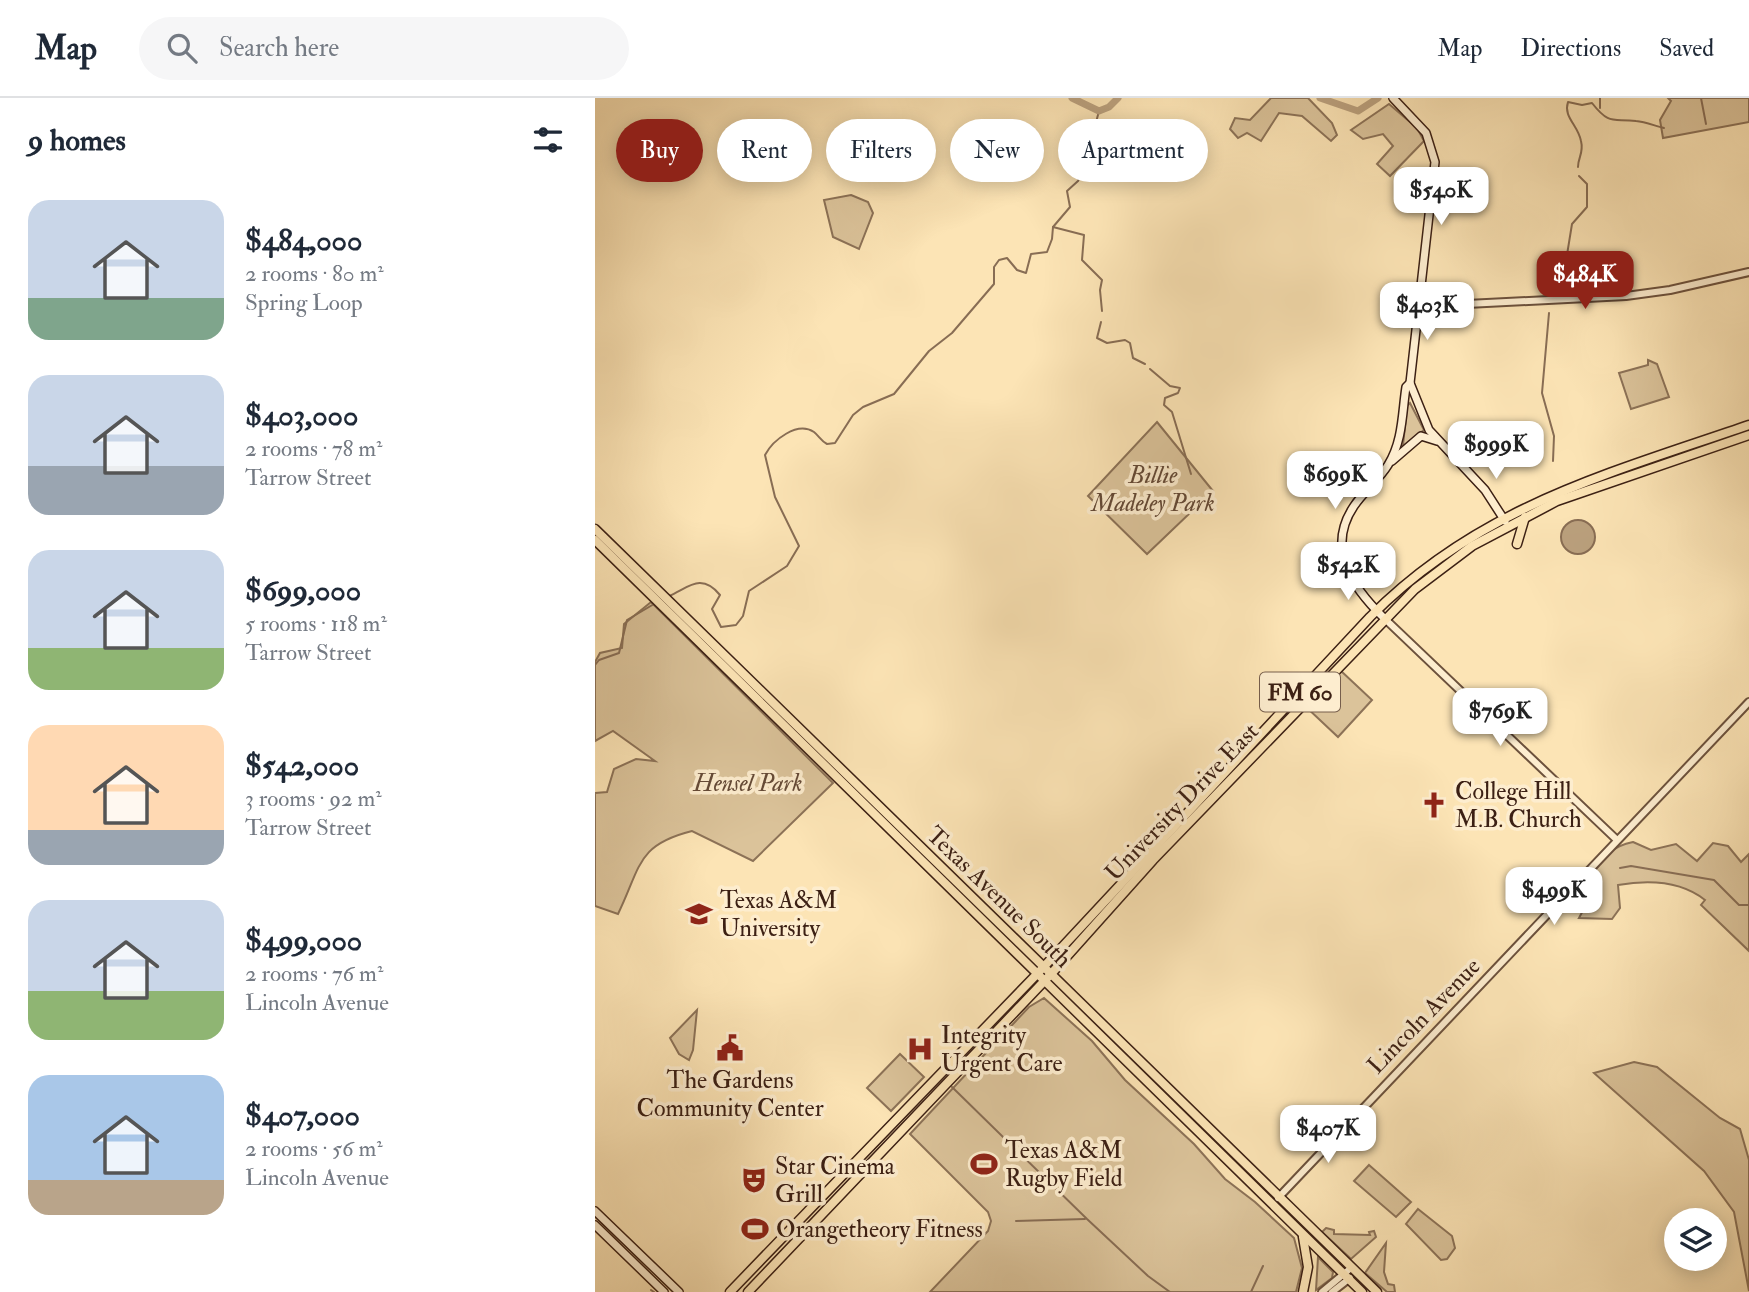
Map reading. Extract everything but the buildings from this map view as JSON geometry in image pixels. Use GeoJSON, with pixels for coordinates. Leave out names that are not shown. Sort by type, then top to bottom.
{"type":"FeatureCollection","features":[{"type":"Feature","properties":{"kind":"main road"},"geometry":{"type":"LineString","coordinates":[[1388,465],[1400,434],[1404,398],[1410,383],[1434,169],[1428,136],[1393,98]]}},
{"type":"Feature","properties":{"kind":"main road"},"geometry":{"type":"LineString","coordinates":[[1410,383],[1417,405]]}},
{"type":"Feature","properties":{"kind":"main road"},"geometry":{"type":"LineString","coordinates":[[1404,398],[1412,399],[1417,405],[1437,441],[1485,490],[1507,525]]}},
{"type":"Feature","properties":{"kind":"main road","name":"University Drive East"},"geometry":{"type":"LineString","coordinates":[[1041,969],[1376,610],[1447,551],[1502,517],[1553,493],[1749,425]]}},
{"type":"Feature","properties":{"kind":"main road","name":"University Drive East"},"geometry":{"type":"LineString","coordinates":[[1045,981],[1109,907],[1384,618],[1454,557],[1525,517],[1605,484],[1749,435]]}},
{"type":"Feature","properties":{"kind":"main road"},"geometry":{"type":"LineString","coordinates":[[1384,618],[1359,593],[1347,574],[1342,536],[1352,508],[1388,465],[1421,436],[1437,441]]}},
{"type":"Feature","properties":{"kind":"main road"},"geometry":{"type":"LineString","coordinates":[[1605,484],[1613,472]]}},
{"type":"Feature","properties":{"kind":"main road"},"geometry":{"type":"LineString","coordinates":[[1517,544],[1525,517]]}},
{"type":"Feature","properties":{"kind":"main road","name":"Texas Avenue South"},"geometry":{"type":"LineString","coordinates":[[595,534],[621,554],[878,807],[1041,969],[1045,981],[1062,999],[1362,1292]]}},
{"type":"Feature","properties":{"kind":"main road","name":"Texas Avenue South"},"geometry":{"type":"LineString","coordinates":[[595,534],[622,566],[842,782],[1041,969],[1052,974],[1377,1292]]}},
{"type":"Feature","properties":{"kind":"main road"},"geometry":{"type":"LineString","coordinates":[[622,566],[628,567],[653,591],[662,595]]}},
{"type":"Feature","properties":{"kind":"main road"},"geometry":{"type":"LineString","coordinates":[[1315,690],[1320,671]]}},
{"type":"Feature","properties":{"kind":"main road"},"geometry":{"type":"LineString","coordinates":[[1267,741],[1265,735],[1276,718]]}},
{"type":"Feature","properties":{"kind":"main road"},"geometry":{"type":"LineString","coordinates":[[1244,765],[1249,746]]}},
{"type":"Feature","properties":{"kind":"main road"},"geometry":{"type":"LineString","coordinates":[[842,782],[848,782],[872,807],[878,807]]}},
{"type":"Feature","properties":{"kind":"main road","name":"FM 60"},"geometry":{"type":"LineString","coordinates":[[730,1292],[1041,969]]}},
{"type":"Feature","properties":{"kind":"main road","name":"FM 60"},"geometry":{"type":"LineString","coordinates":[[748,1292],[1045,981]]}},
{"type":"Feature","properties":{"kind":"main road"},"geometry":{"type":"LineString","coordinates":[[1026,1000],[1043,990],[1062,999]]}},
{"type":"Feature","properties":{"kind":"main road"},"geometry":{"type":"LineString","coordinates":[[1187,1122],[1195,1114]]}},
{"type":"Feature","properties":{"kind":"main road"},"geometry":{"type":"LineString","coordinates":[[595,1211],[679,1292]]}},
{"type":"Feature","properties":{"kind":"main road"},"geometry":{"type":"LineString","coordinates":[[595,1225],[664,1292]]}},
{"type":"Feature","properties":{"kind":"main road"},"geometry":{"type":"LineString","coordinates":[[609,1239],[616,1231]]}},
{"type":"Feature","properties":{"kind":"main road"},"geometry":{"type":"LineString","coordinates":[[1302,1234],[1308,1262],[1303,1292]]}},
{"type":"Feature","properties":{"kind":"street"},"geometry":{"type":"LineString","coordinates":[[1418,299],[1475,304],[1626,296],[1749,272]]}},
{"type":"Feature","properties":{"kind":"street"},"geometry":{"type":"LineString","coordinates":[[1384,618],[1617,841]]}},
{"type":"Feature","properties":{"kind":"street","name":"Lincoln Avenue"},"geometry":{"type":"LineString","coordinates":[[1271,1204],[1749,702]]}},
{"type":"Feature","properties":{"kind":"street"},"geometry":{"type":"LineString","coordinates":[[1332,1292],[1353,1270]]}},
{"type":"Feature","properties":{"kind":"street"},"geometry":{"type":"LineString","coordinates":[[1322,1292],[1346,1277]]}},
{"type":"Feature","properties":{"kind":"green space"},"geometry":{"type":"Polygon","coordinates":[[[1271,98],[1308,98],[1332,123],[1337,135],[1331,141],[1302,116],[1279,113],[1261,141],[1247,133],[1238,138],[1230,129],[1235,118],[1250,120],[1271,98]]]}},
{"type":"Feature","properties":{"kind":"green space"},"geometry":{"type":"Polygon","coordinates":[[[1668,98],[1749,98],[1749,122],[1663,138],[1660,120],[1671,101],[1668,98]]]}},
{"type":"Feature","properties":{"kind":"green space"},"geometry":{"type":"Polygon","coordinates":[[[1389,104],[1417,128],[1424,141],[1390,176],[1377,164],[1393,146],[1383,134],[1363,139],[1351,130],[1389,104]]]}},
{"type":"Feature","properties":{"kind":"green space"},"geometry":{"type":"Polygon","coordinates":[[[851,195],[868,202],[873,213],[859,249],[833,237],[824,200],[851,195]]]}},
{"type":"Feature","properties":{"kind":"green space"},"geometry":{"type":"Polygon","coordinates":[[[1648,360],[1657,364],[1669,397],[1631,409],[1619,373],[1648,365],[1648,360]]]}},
{"type":"Feature","properties":{"kind":"green space"},"geometry":{"type":"Polygon","coordinates":[[[1410,403],[1424,430],[1403,446],[1407,406],[1410,403]]]}},
{"type":"Feature","properties":{"kind":"green space","name":"Billie Madeley Park"},"geometry":{"type":"Polygon","coordinates":[[[1157,422],[1213,491],[1147,554],[1088,496],[1157,422]]]}},
{"type":"Feature","properties":{"kind":"green space","name":"Hensel Park"},"geometry":{"type":"Polygon","coordinates":[[[651,602],[833,783],[753,861],[692,831],[660,843],[643,860],[618,914],[595,906],[595,793],[607,792],[614,769],[636,759],[655,761],[613,731],[595,741],[595,662],[600,653],[622,648],[624,624],[651,602]]]}},
{"type":"Feature","properties":{"kind":"green space"},"geometry":{"type":"Polygon","coordinates":[[[1340,670],[1372,700],[1338,737],[1305,706],[1340,670]]]}},
{"type":"Feature","properties":{"kind":"green space"},"geometry":{"type":"Polygon","coordinates":[[[1633,842],[1651,850],[1676,844],[1697,861],[1713,843],[1728,846],[1741,862],[1749,854],[1749,951],[1701,905],[1705,900],[1675,886],[1652,883],[1618,885],[1620,908],[1612,919],[1579,918],[1587,880],[1594,866],[1612,850],[1633,842]]]}},
{"type":"Feature","properties":{"kind":"green space"},"geometry":{"type":"Polygon","coordinates":[[[1044,998],[1092,1041],[1125,1080],[1194,1144],[1225,1179],[1294,1238],[1302,1268],[1296,1292],[930,1292],[988,1231],[991,1221],[988,1212],[910,1134],[1029,1007],[1044,998]]]}},
{"type":"Feature","properties":{"kind":"green space"},"geometry":{"type":"Polygon","coordinates":[[[697,1010],[693,1050],[689,1060],[679,1054],[670,1038],[697,1010]]]}},
{"type":"Feature","properties":{"kind":"green space"},"geometry":{"type":"Polygon","coordinates":[[[900,1054],[924,1077],[891,1111],[867,1088],[900,1054]]]}},
{"type":"Feature","properties":{"kind":"green space"},"geometry":{"type":"Polygon","coordinates":[[[1634,1062],[1657,1067],[1720,1118],[1740,1129],[1749,1160],[1749,1291],[1734,1212],[1704,1171],[1594,1073],[1634,1062]]]}},
{"type":"Feature","properties":{"kind":"green space"},"geometry":{"type":"Polygon","coordinates":[[[1369,1165],[1411,1202],[1396,1217],[1354,1181],[1369,1165]]]}},
{"type":"Feature","properties":{"kind":"green space"},"geometry":{"type":"Polygon","coordinates":[[[1418,1209],[1452,1236],[1455,1248],[1447,1259],[1441,1260],[1406,1224],[1418,1209]]]}},
{"type":"Feature","properties":{"kind":"green space"},"geometry":{"type":"Polygon","coordinates":[[[1326,1228],[1334,1230],[1334,1234],[1370,1235],[1369,1232],[1374,1231],[1376,1237],[1351,1259],[1322,1232],[1326,1228]]]}},
{"type":"Feature","properties":{"kind":"green space"},"geometry":{"type":"Polygon","coordinates":[[[1386,1243],[1384,1272],[1388,1284],[1394,1285],[1395,1292],[1387,1292],[1365,1273],[1386,1243]]]}},
{"type":"Feature","properties":{"kind":"green space"},"geometry":{"type":"Polygon","coordinates":[[[1318,1257],[1333,1272],[1332,1278],[1316,1290],[1318,1257]]]}},
{"type":"Feature","properties":{"kind":"shaded area"},"geometry":{"type":"Polygon","coordinates":[[[1578,520],[1590,525],[1595,537],[1590,549],[1578,554],[1566,549],[1561,537],[1566,525],[1578,520]]]}},
{"type":"Feature","properties":{"kind":"waterway"},"geometry":{"type":"LineString","coordinates":[[1072,98],[1099,111],[1109,107],[1118,98]]}},
{"type":"Feature","properties":{"kind":"waterway"},"geometry":{"type":"LineString","coordinates":[[1320,98],[1358,111],[1378,98]]}},
{"type":"Feature","properties":{"kind":"waterway"},"geometry":{"type":"LineString","coordinates":[[1600,98],[1600,108]]}},
{"type":"Feature","properties":{"kind":"waterway"},"geometry":{"type":"LineString","coordinates":[[1701,98],[1706,124]]}},
{"type":"Feature","properties":{"kind":"waterway"},"geometry":{"type":"LineString","coordinates":[[1578,167],[1582,145],[1567,112],[1568,102],[1582,105],[1592,103],[1612,120],[1640,122],[1664,128]]}},
{"type":"Feature","properties":{"kind":"waterway"},"geometry":{"type":"LineString","coordinates":[[669,596],[688,586],[707,584],[720,595],[712,609],[721,627],[736,625],[743,616],[749,591],[787,566],[799,546],[775,497],[765,455],[769,449],[786,434],[800,429],[814,432],[827,444],[835,443],[853,415],[863,407],[894,394],[929,351],[952,333],[994,284],[994,267],[999,260],[1007,258],[1017,270],[1026,273],[1031,254],[1047,252],[1053,227],[1070,207],[1067,191],[1078,181],[1084,168],[1099,111]]}},
{"type":"Feature","properties":{"kind":"waterway"},"geometry":{"type":"LineString","coordinates":[[1549,292],[1556,268],[1566,261],[1572,224],[1587,207],[1587,184],[1579,176]]}},
{"type":"Feature","properties":{"kind":"waterway"},"geometry":{"type":"LineString","coordinates":[[1053,227],[1084,235],[1082,260],[1102,280],[1102,311]]}},
{"type":"Feature","properties":{"kind":"waterway"},"geometry":{"type":"LineString","coordinates":[[1549,313],[1542,393],[1554,436],[1553,461]]}},
{"type":"Feature","properties":{"kind":"waterway"},"geometry":{"type":"LineString","coordinates":[[1101,322],[1097,338],[1107,343],[1125,340],[1130,343],[1133,358],[1145,364]]}},
{"type":"Feature","properties":{"kind":"waterway"},"geometry":{"type":"LineString","coordinates":[[1150,369],[1170,386],[1180,388],[1178,393],[1165,398],[1164,405],[1172,412],[1191,474]]}},
{"type":"Feature","properties":{"kind":"waterway"},"geometry":{"type":"LineString","coordinates":[[595,665],[599,660],[619,653],[627,620],[654,604]]}},
{"type":"Feature","properties":{"kind":"waterway"},"geometry":{"type":"LineString","coordinates":[[1134,852],[1140,854]]}},
{"type":"Feature","properties":{"kind":"waterway"},"geometry":{"type":"LineString","coordinates":[[1620,868],[1631,866],[1714,880],[1739,905],[1749,905]]}},
{"type":"Feature","properties":{"kind":"waterway"},"geometry":{"type":"LineString","coordinates":[[952,1087],[1087,1219],[1148,1276],[1170,1292]]}},
{"type":"Feature","properties":{"kind":"waterway"},"geometry":{"type":"LineString","coordinates":[[1016,1221],[1085,1219]]}},
{"type":"Feature","properties":{"kind":"waterway"},"geometry":{"type":"LineString","coordinates":[[1251,1292],[1263,1266]]}},
{"type":"Feature","properties":{"kind":"place","name":"College Hill M.B. Church"},"geometry":{"type":"Point","coordinates":[1434,805]}},
{"type":"Feature","properties":{"kind":"place","name":"Texas A&M University"},"geometry":{"type":"Point","coordinates":[699,914]}},
{"type":"Feature","properties":{"kind":"place","name":"The Gardens Community Center"},"geometry":{"type":"Point","coordinates":[730,1048]}},
{"type":"Feature","properties":{"kind":"place","name":"Integrity Urgent Care"},"geometry":{"type":"Point","coordinates":[920,1049]}},
{"type":"Feature","properties":{"kind":"place","name":"Texas A&M Rugby Field"},"geometry":{"type":"Point","coordinates":[984,1164]}},
{"type":"Feature","properties":{"kind":"place","name":"Star Cinema Grill"},"geometry":{"type":"Point","coordinates":[754,1180]}},
{"type":"Feature","properties":{"kind":"place","name":"Orangetheory Fitness"},"geometry":{"type":"Point","coordinates":[755,1229]}}]}
